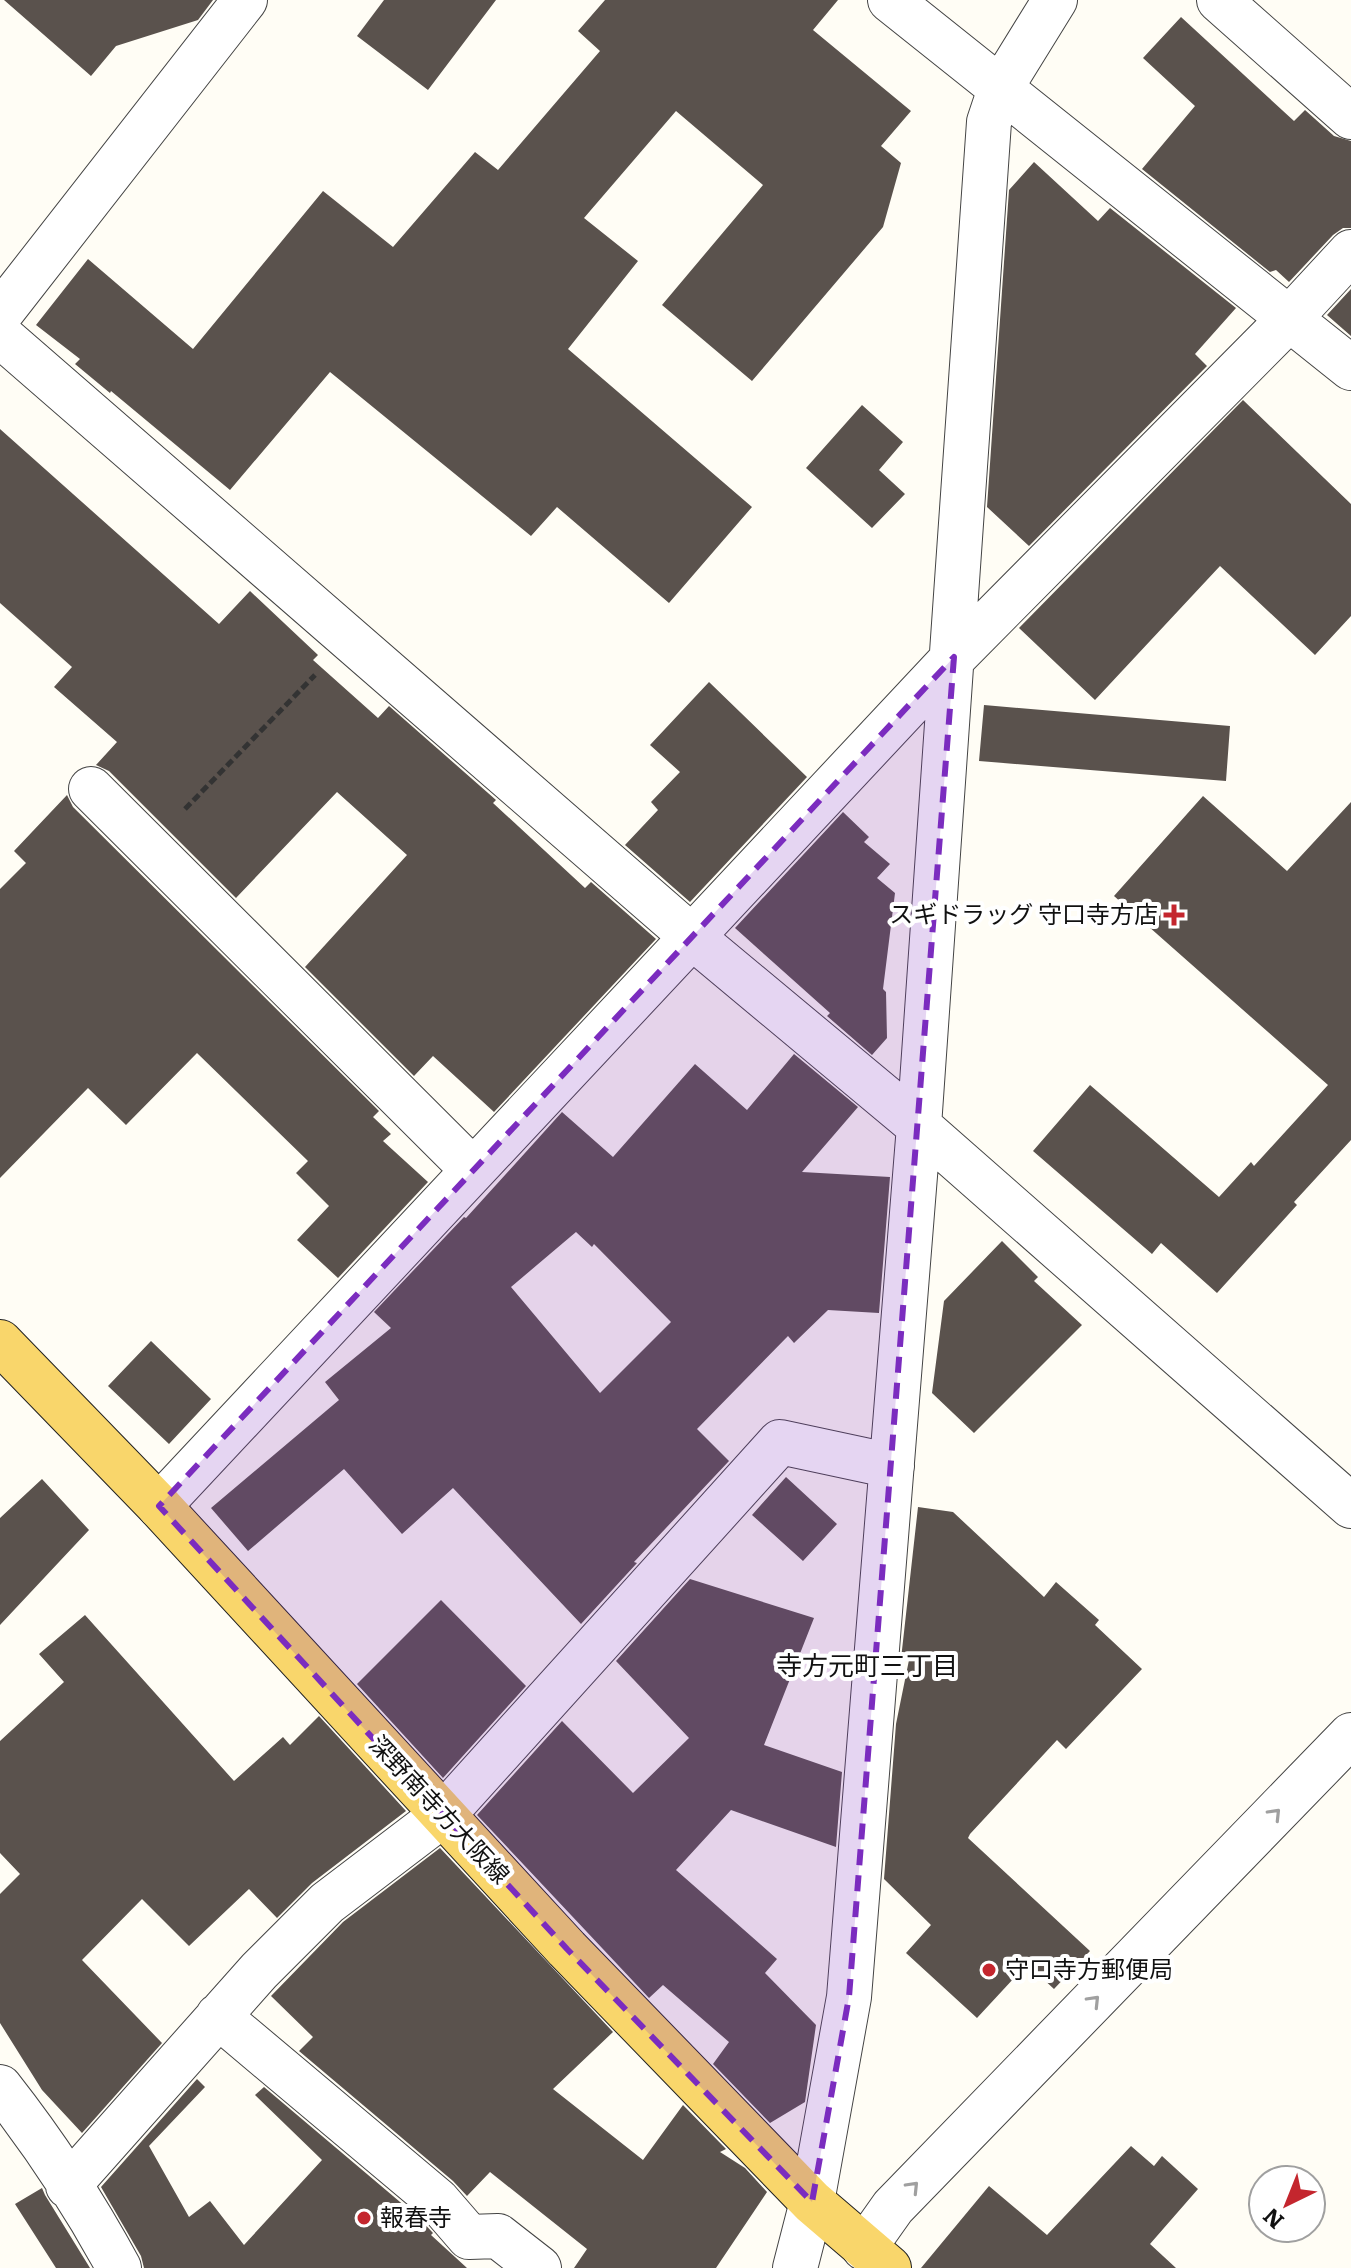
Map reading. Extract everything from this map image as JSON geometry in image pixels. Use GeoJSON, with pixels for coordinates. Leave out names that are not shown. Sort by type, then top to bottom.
{"type":"FeatureCollection","features":[{"type":"Feature","properties":{"kind":"main road","name":"深野南寺方大阪線"},"geometry":{"type":"LineString","coordinates":[[0,1342],[159,1506],[578,1961],[812,2202],[876,2258]]}},
{"type":"Feature","properties":{"kind":"street"},"geometry":{"type":"LineString","coordinates":[[0,314],[245,0]]}},
{"type":"Feature","properties":{"kind":"street"},"geometry":{"type":"LineString","coordinates":[[890,0],[1351,368]]}},
{"type":"Feature","properties":{"kind":"street"},"geometry":{"type":"LineString","coordinates":[[795,2268],[812,2202],[849,1997],[919,1126],[989,122],[1000,89],[1055,0]]}},
{"type":"Feature","properties":{"kind":"street"},"geometry":{"type":"LineString","coordinates":[[1219,0],[1351,117]]}},
{"type":"Feature","properties":{"kind":"street"},"geometry":{"type":"LineString","coordinates":[[159,1506],[954,657],[1289,319],[1351,252]]}},
{"type":"Feature","properties":{"kind":"street"},"geometry":{"type":"LineString","coordinates":[[0,335],[691,936],[919,1126],[1351,1506]]}},
{"type":"Feature","properties":{"kind":"street"},"geometry":{"type":"LineString","coordinates":[[91,789],[472,1169]]}},
{"type":"Feature","properties":{"kind":"street"},"geometry":{"type":"LineString","coordinates":[[68,2186],[218,2016],[327,1903],[444,1814],[780,1442],[892,1466]]}},
{"type":"Feature","properties":{"kind":"street"},"geometry":{"type":"LineString","coordinates":[[876,2258],[893,2207],[1351,1735]]}},
{"type":"Feature","properties":{"kind":"street"},"geometry":{"type":"LineString","coordinates":[[218,2016],[437,2200],[469,2237],[498,2236],[539,2268]]}},
{"type":"Feature","properties":{"kind":"street"},"geometry":{"type":"LineString","coordinates":[[0,2087],[30,2125],[102,2236],[119,2268]]}},
{"type":"Feature","properties":{"kind":"path"},"geometry":{"type":"LineString","coordinates":[[149,847],[350,638]]}},
{"type":"Feature","properties":{"kind":"highlighted area"},"geometry":{"type":"Polygon","coordinates":[[[954,657],[849,1997],[812,2202],[567,1949],[159,1506],[954,657]]]}},
{"type":"Feature","properties":{"kind":"building"},"geometry":{"type":"Polygon","coordinates":[[[4,0],[213,0],[198,20],[116,46],[91,76],[4,0]]]}},
{"type":"Feature","properties":{"kind":"building"},"geometry":{"type":"Polygon","coordinates":[[[384,0],[496,0],[428,90],[357,36],[384,0]]]}},
{"type":"Feature","properties":{"kind":"building"},"geometry":{"type":"Polygon","coordinates":[[[605,0],[838,0],[813,30],[911,111],[881,146],[901,163],[883,227],[752,381],[662,305],[763,185],[676,111],[584,218],[638,261],[568,349],[752,507],[669,603],[557,507],[531,536],[330,372],[230,490],[75,364],[80,359],[36,325],[88,259],[193,349],[323,191],[393,247],[475,152],[498,170],[600,51],[578,31],[605,0]]]}},
{"type":"Feature","properties":{"kind":"building"},"geometry":{"type":"Polygon","coordinates":[[[1181,17],[1294,121],[1305,110],[1334,136],[1351,141],[1351,228],[1343,228],[1333,235],[1289,282],[1276,270],[1270,272],[1142,169],[1195,106],[1143,58],[1181,17]]]}},
{"type":"Feature","properties":{"kind":"building"},"geometry":{"type":"Polygon","coordinates":[[[1034,162],[1098,221],[1110,208],[1236,308],[1195,354],[1207,366],[1029,546],[987,507],[1009,190],[1034,162]]]}},
{"type":"Feature","properties":{"kind":"building"},"geometry":{"type":"Polygon","coordinates":[[[1351,289],[1351,336],[1327,315],[1351,289]]]}},
{"type":"Feature","properties":{"kind":"building"},"geometry":{"type":"Polygon","coordinates":[[[1243,400],[1351,504],[1351,616],[1315,655],[1220,566],[1095,700],[1019,628],[1243,400]]]}},
{"type":"Feature","properties":{"kind":"building"},"geometry":{"type":"Polygon","coordinates":[[[862,405],[903,442],[879,470],[905,494],[872,528],[806,468],[862,405]]]}},
{"type":"Feature","properties":{"kind":"building"},"geometry":{"type":"Polygon","coordinates":[[[0,429],[219,624],[250,591],[318,655],[313,660],[378,718],[389,706],[496,800],[493,803],[585,888],[591,882],[656,939],[494,1112],[433,1056],[414,1076],[305,967],[407,855],[337,792],[236,898],[109,771],[96,765],[117,742],[54,687],[72,667],[0,603],[0,429]]]}},
{"type":"Feature","properties":{"kind":"building"},"geometry":{"type":"Polygon","coordinates":[[[709,682],[807,777],[690,902],[625,845],[658,810],[651,802],[680,772],[650,745],[709,682]]]}},
{"type":"Feature","properties":{"kind":"building"},"geometry":{"type":"Polygon","coordinates":[[[984,705],[1230,726],[1226,781],[979,761],[984,705]]]}},
{"type":"Feature","properties":{"kind":"building"},"geometry":{"type":"Polygon","coordinates":[[[67,795],[73,807],[379,1111],[373,1117],[391,1134],[383,1141],[428,1182],[338,1278],[297,1240],[329,1206],[296,1173],[308,1161],[197,1053],[126,1125],[88,1088],[0,1178],[0,889],[26,863],[14,851],[67,795]]]}},
{"type":"Feature","properties":{"kind":"building"},"geometry":{"type":"Polygon","coordinates":[[[1203,796],[1287,871],[1351,802],[1351,1140],[1217,1293],[1161,1243],[1152,1254],[1033,1151],[1090,1085],[1219,1197],[1251,1162],[1254,1166],[1328,1085],[1114,896],[1203,796]]]}},
{"type":"Feature","properties":{"kind":"building"},"geometry":{"type":"Polygon","coordinates":[[[843,812],[869,837],[864,842],[890,864],[877,878],[895,893],[883,989],[886,992],[887,1038],[872,1055],[735,928],[843,812]]]}},
{"type":"Feature","properties":{"kind":"building"},"geometry":{"type":"Polygon","coordinates":[[[794,1054],[858,1107],[802,1172],[890,1177],[879,1313],[828,1310],[794,1343],[788,1336],[697,1429],[729,1461],[634,1562],[637,1563],[581,1624],[453,1488],[402,1534],[344,1469],[248,1551],[211,1508],[339,1400],[325,1382],[391,1328],[374,1312],[466,1218],[562,1112],[613,1157],[695,1064],[747,1110],[794,1054]],[[576,1232],[511,1287],[600,1393],[671,1322],[594,1244],[592,1247],[576,1232]]]}},
{"type":"Feature","properties":{"kind":"building"},"geometry":{"type":"Polygon","coordinates":[[[1002,1241],[1038,1277],[1034,1281],[1082,1325],[974,1433],[932,1393],[944,1301],[1002,1241]]]}},
{"type":"Feature","properties":{"kind":"building"},"geometry":{"type":"Polygon","coordinates":[[[151,1341],[211,1399],[169,1444],[108,1386],[151,1341]]]}},
{"type":"Feature","properties":{"kind":"building"},"geometry":{"type":"Polygon","coordinates":[[[786,1477],[837,1524],[803,1561],[752,1515],[786,1477]]]}},
{"type":"Feature","properties":{"kind":"building"},"geometry":{"type":"Polygon","coordinates":[[[42,1479],[89,1530],[0,1625],[0,1518],[42,1479]]]}},
{"type":"Feature","properties":{"kind":"building"},"geometry":{"type":"Polygon","coordinates":[[[918,1507],[953,1512],[1044,1597],[1056,1582],[1099,1620],[1095,1625],[1142,1669],[1066,1749],[1057,1740],[968,1838],[1090,1951],[1054,1989],[1027,1964],[977,2018],[906,1953],[931,1925],[884,1879],[896,1724],[909,1660],[901,1659],[918,1507]]]}},
{"type":"Feature","properties":{"kind":"building"},"geometry":{"type":"Polygon","coordinates":[[[690,1579],[814,1618],[764,1745],[842,1772],[836,1847],[731,1810],[676,1870],[777,1959],[765,1973],[816,2025],[805,2102],[770,2123],[713,2064],[729,2042],[663,1985],[649,1998],[477,1815],[562,1721],[633,1793],[689,1738],[616,1661],[690,1579]]]}},
{"type":"Feature","properties":{"kind":"building"},"geometry":{"type":"Polygon","coordinates":[[[441,1600],[526,1686],[443,1778],[357,1684],[441,1600]]]}},
{"type":"Feature","properties":{"kind":"building"},"geometry":{"type":"Polygon","coordinates":[[[85,1615],[234,1781],[283,1737],[290,1745],[319,1716],[406,1811],[312,1883],[277,1918],[249,1889],[189,1946],[142,1899],[82,1960],[162,2043],[82,2133],[42,2090],[0,2023],[0,1894],[20,1874],[0,1853],[0,1741],[64,1682],[39,1654],[85,1615]]]}},
{"type":"Feature","properties":{"kind":"building"},"geometry":{"type":"Polygon","coordinates":[[[440,1848],[613,2032],[553,2089],[643,2160],[683,2105],[726,2149],[720,2152],[745,2168],[767,2192],[716,2268],[574,2268],[587,2249],[490,2172],[467,2196],[299,2051],[313,2037],[271,1996],[343,1922],[440,1848]]]}},
{"type":"Feature","properties":{"kind":"building"},"geometry":{"type":"Polygon","coordinates":[[[197,2079],[205,2087],[149,2146],[189,2217],[210,2201],[244,2245],[322,2160],[255,2095],[264,2087],[419,2218],[433,2233],[431,2235],[467,2268],[144,2268],[141,2256],[101,2187],[197,2079]]]}},
{"type":"Feature","properties":{"kind":"building"},"geometry":{"type":"Polygon","coordinates":[[[1131,2146],[1154,2166],[1162,2156],[1198,2189],[1150,2244],[1176,2268],[921,2268],[989,2186],[1047,2235],[1131,2146]]]}},
{"type":"Feature","properties":{"kind":"building"},"geometry":{"type":"Polygon","coordinates":[[[42,2188],[90,2268],[56,2268],[15,2204],[42,2188]]]}},
{"type":"Feature","properties":{"kind":"place","name":"スギドラッグ 守口寺方店"},"geometry":{"type":"Point","coordinates":[1174,915]}},
{"type":"Feature","properties":{"kind":"place","name":"守口寺方郵便局"},"geometry":{"type":"Point","coordinates":[989,1970]}},
{"type":"Feature","properties":{"kind":"place","name":"報春寺"},"geometry":{"type":"Point","coordinates":[364,2218]}},
{"type":"Feature","properties":{"kind":"district","name":"寺方元町三丁目"},"geometry":{"type":"Point","coordinates":[867,1666]}}]}
